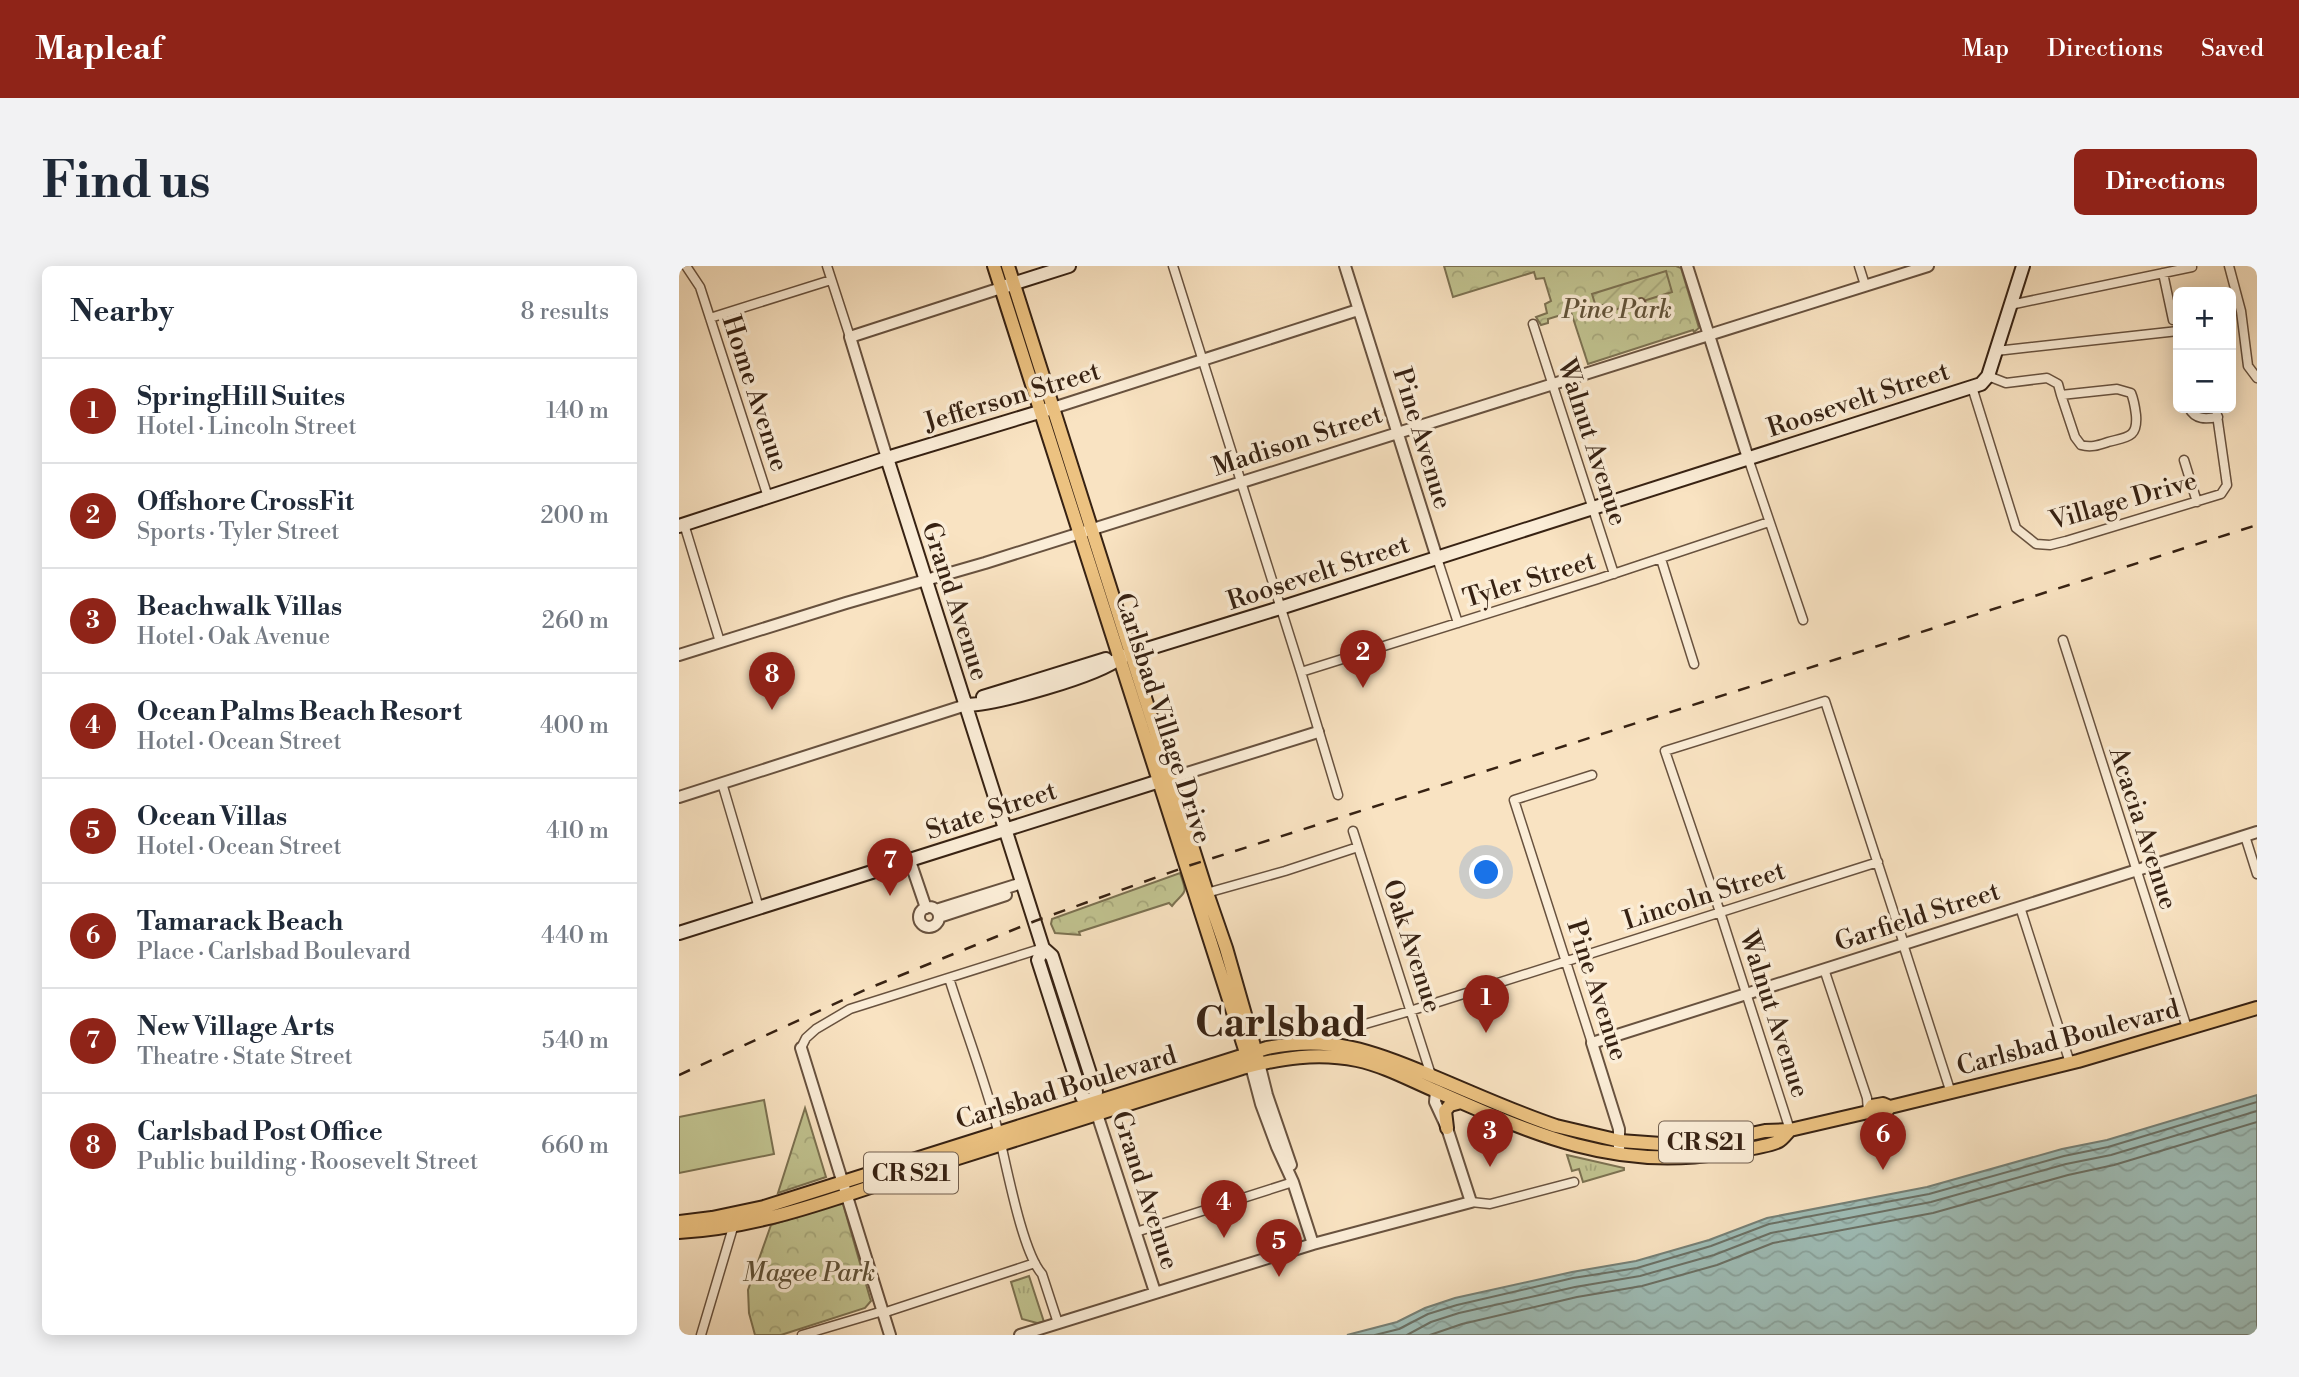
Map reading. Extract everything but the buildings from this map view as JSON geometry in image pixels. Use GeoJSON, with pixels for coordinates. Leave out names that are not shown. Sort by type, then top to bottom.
{"type":"FeatureCollection","features":[{"type":"Feature","properties":{"kind":"main road","name":"Carlsbad Village Drive"},"geometry":{"type":"LineString","coordinates":[[994,266],[1007,286],[1048,410],[1253,1059]]}},
{"type":"Feature","properties":{"kind":"main road","name":"Carlsbad Village Drive"},"geometry":{"type":"LineString","coordinates":[[1007,286],[1008,266]]}},
{"type":"Feature","properties":{"kind":"main road"},"geometry":{"type":"LineString","coordinates":[[1007,286],[1069,266]]}},
{"type":"Feature","properties":{"kind":"main road"},"geometry":{"type":"LineString","coordinates":[[1988,376],[2023,266]]}},
{"type":"Feature","properties":{"kind":"main road","name":"Roosevelt Street"},"geometry":{"type":"LineString","coordinates":[[966,705],[984,705],[1038,690],[1112,664],[1126,655],[1972,387],[1981,384],[1988,376]]}},
{"type":"Feature","properties":{"kind":"main road","name":"Jefferson Street"},"geometry":{"type":"LineString","coordinates":[[681,525],[887,458],[1048,410]]}},
{"type":"Feature","properties":{"kind":"main road","name":"Grand Avenue"},"geometry":{"type":"LineString","coordinates":[[887,458],[1043,948],[1052,956],[1075,1022],[1096,1092],[1095,1108]]}},
{"type":"Feature","properties":{"kind":"main road","name":"State Street"},"geometry":{"type":"LineString","coordinates":[[679,933],[1166,779]]}},
{"type":"Feature","properties":{"kind":"main road","name":"Carlsbad Boulevard"},"geometry":{"type":"LineString","coordinates":[[1253,1059],[1317,1056],[1355,1060],[1390,1070],[1554,1140],[1619,1148],[1662,1158],[1708,1155],[1779,1141],[1790,1130],[1868,1112],[1872,1106],[1883,1104],[1890,1107],[2070,1063],[2257,1008]]}},
{"type":"Feature","properties":{"kind":"main road","name":"Carlsbad Boulevard"},"geometry":{"type":"LineString","coordinates":[[679,1232],[735,1220],[844,1188],[1301,1043],[1333,1044],[1373,1052],[1556,1126],[1619,1148]]}},
{"type":"Feature","properties":{"kind":"main road"},"geometry":{"type":"LineString","coordinates":[[1390,1070],[1431,1075]]}},
{"type":"Feature","properties":{"kind":"main road"},"geometry":{"type":"LineString","coordinates":[[1436,1091],[1438,1087],[1445,1086],[1456,1091],[1474,1093]]}},
{"type":"Feature","properties":{"kind":"main road"},"geometry":{"type":"LineString","coordinates":[[1447,1128],[1445,1111],[1450,1105],[1461,1102]]}},
{"type":"Feature","properties":{"kind":"main road","name":"Carlsbad Boulevard"},"geometry":{"type":"LineString","coordinates":[[679,1222],[735,1220]]}},
{"type":"Feature","properties":{"kind":"street","name":"Home Avenue"},"geometry":{"type":"LineString","coordinates":[[685,266],[700,287],[768,497]]}},
{"type":"Feature","properties":{"kind":"street","name":"Grand Avenue"},"geometry":{"type":"LineString","coordinates":[[827,266],[887,458]]}},
{"type":"Feature","properties":{"kind":"street"},"geometry":{"type":"LineString","coordinates":[[1173,266],[1338,795]]}},
{"type":"Feature","properties":{"kind":"street","name":"Pine Avenue"},"geometry":{"type":"LineString","coordinates":[[1345,266],[1458,623]]}},
{"type":"Feature","properties":{"kind":"street"},"geometry":{"type":"LineString","coordinates":[[1687,266],[1803,620]]}},
{"type":"Feature","properties":{"kind":"street"},"geometry":{"type":"LineString","coordinates":[[1859,266],[1865,285]]}},
{"type":"Feature","properties":{"kind":"street","name":"Madison Street"},"geometry":{"type":"LineString","coordinates":[[679,656],[1928,266]]}},
{"type":"Feature","properties":{"kind":"street"},"geometry":{"type":"LineString","coordinates":[[2229,266],[2241,311],[2248,366],[2257,378]]}},
{"type":"Feature","properties":{"kind":"street"},"geometry":{"type":"LineString","coordinates":[[2010,305],[2192,267]]}},
{"type":"Feature","properties":{"kind":"street"},"geometry":{"type":"LineString","coordinates":[[2163,274],[2173,320]]}},
{"type":"Feature","properties":{"kind":"street"},"geometry":{"type":"LineString","coordinates":[[710,318],[831,280]]}},
{"type":"Feature","properties":{"kind":"street"},"geometry":{"type":"LineString","coordinates":[[850,337],[1007,286]]}},
{"type":"Feature","properties":{"kind":"street","name":"Jefferson Street"},"geometry":{"type":"LineString","coordinates":[[1048,410],[1202,358],[1358,310]]}},
{"type":"Feature","properties":{"kind":"street","name":"Walnut Avenue"},"geometry":{"type":"LineString","coordinates":[[1533,324],[1614,574]]}},
{"type":"Feature","properties":{"kind":"street"},"geometry":{"type":"LineString","coordinates":[[1996,351],[2173,332]]}},
{"type":"Feature","properties":{"kind":"street"},"geometry":{"type":"LineString","coordinates":[[1988,376],[2006,383],[2046,378],[2058,384],[2061,395],[2075,437],[2081,445],[2089,447],[2129,436],[2136,428],[2134,399],[2127,391],[2117,389],[2061,395]]}},
{"type":"Feature","properties":{"kind":"street","name":"Village Drive"},"geometry":{"type":"LineString","coordinates":[[1972,387],[2016,528],[2036,544],[2058,543],[2221,494],[2227,485],[2217,413]]}},
{"type":"Feature","properties":{"kind":"street"},"geometry":{"type":"LineString","coordinates":[[2193,413],[2204,419],[2215,413]]}},
{"type":"Feature","properties":{"kind":"street"},"geometry":{"type":"LineString","coordinates":[[2185,460],[2197,502]]}},
{"type":"Feature","properties":{"kind":"street","name":"Tyler Street"},"geometry":{"type":"LineString","coordinates":[[1301,672],[1661,559],[1769,522]]}},
{"type":"Feature","properties":{"kind":"street"},"geometry":{"type":"LineString","coordinates":[[681,525],[720,642]]}},
{"type":"Feature","properties":{"kind":"street"},"geometry":{"type":"LineString","coordinates":[[1661,559],[1694,664]]}},
{"type":"Feature","properties":{"kind":"street","name":"Acacia Avenue"},"geometry":{"type":"LineString","coordinates":[[2063,640],[2187,1028]]}},
{"type":"Feature","properties":{"kind":"street","name":"Walnut Avenue"},"geometry":{"type":"LineString","coordinates":[[1790,1130],[1665,751],[1825,701],[1878,862]]}},
{"type":"Feature","properties":{"kind":"street","name":"Roosevelt Street"},"geometry":{"type":"LineString","coordinates":[[679,797],[966,705]]}},
{"type":"Feature","properties":{"kind":"street","name":"State Street"},"geometry":{"type":"LineString","coordinates":[[1166,779],[1318,732]]}},
{"type":"Feature","properties":{"kind":"street","name":"Pine Avenue"},"geometry":{"type":"LineString","coordinates":[[1592,775],[1514,800],[1619,1129],[1619,1148]]}},
{"type":"Feature","properties":{"kind":"street"},"geometry":{"type":"LineString","coordinates":[[722,783],[759,908]]}},
{"type":"Feature","properties":{"kind":"street","name":"Oak Avenue"},"geometry":{"type":"LineString","coordinates":[[1353,831],[1431,1075]]}},
{"type":"Feature","properties":{"kind":"street","name":"Garfield Street"},"geometry":{"type":"LineString","coordinates":[[1592,1043],[2257,832]]}},
{"type":"Feature","properties":{"kind":"street"},"geometry":{"type":"LineString","coordinates":[[2245,836],[2257,874]]}},
{"type":"Feature","properties":{"kind":"street"},"geometry":{"type":"LineString","coordinates":[[1202,894],[1358,847]]}},
{"type":"Feature","properties":{"kind":"street"},"geometry":{"type":"LineString","coordinates":[[910,862],[934,911],[1024,886]]}},
{"type":"Feature","properties":{"kind":"street"},"geometry":{"type":"LineString","coordinates":[[1878,862],[1951,1093]]}},
{"type":"Feature","properties":{"kind":"street","name":"Lincoln Street"},"geometry":{"type":"LineString","coordinates":[[1301,1043],[1410,1012],[1878,862]]}},
{"type":"Feature","properties":{"kind":"street"},"geometry":{"type":"LineString","coordinates":[[2020,907],[2070,1063]]}},
{"type":"Feature","properties":{"kind":"street"},"geometry":{"type":"LineString","coordinates":[[890,1335],[801,1048],[815,1029],[850,1009],[1043,948]]}},
{"type":"Feature","properties":{"kind":"street"},"geometry":{"type":"LineString","coordinates":[[1824,969],[1867,1098],[1868,1112]]}},
{"type":"Feature","properties":{"kind":"street"},"geometry":{"type":"LineString","coordinates":[[949,978],[999,1138],[1027,1242],[1042,1274],[1058,1323]]}},
{"type":"Feature","properties":{"kind":"street","name":"Carlsbad Village Drive"},"geometry":{"type":"LineString","coordinates":[[1253,1059],[1261,1104],[1293,1182],[1313,1244]]}},
{"type":"Feature","properties":{"kind":"street"},"geometry":{"type":"LineString","coordinates":[[1436,1091],[1435,1102],[1447,1128],[1471,1202]]}},
{"type":"Feature","properties":{"kind":"street","name":"Grand Avenue"},"geometry":{"type":"LineString","coordinates":[[1095,1108],[1155,1292]]}},
{"type":"Feature","properties":{"kind":"street"},"geometry":{"type":"LineString","coordinates":[[1136,1232],[1293,1182]]}},
{"type":"Feature","properties":{"kind":"street"},"geometry":{"type":"LineString","coordinates":[[1020,1335],[1313,1244],[1471,1202],[1490,1204],[1573,1182]]}},
{"type":"Feature","properties":{"kind":"street"},"geometry":{"type":"LineString","coordinates":[[701,1335],[735,1220]]}},
{"type":"Feature","properties":{"kind":"street"},"geometry":{"type":"LineString","coordinates":[[802,1335],[1035,1263]]}},
{"type":"Feature","properties":{"kind":"green space","name":"Pine Park"},"geometry":{"type":"Polygon","coordinates":[[[1444,266],[1676,266],[1681,268],[1699,328],[1694,332],[1693,330],[1588,364],[1571,312],[1548,319],[1548,323],[1541,325],[1536,317],[1547,313],[1545,304],[1551,301],[1544,278],[1536,279],[1534,272],[1453,297],[1444,266]]]}},
{"type":"Feature","properties":{"kind":"green space"},"geometry":{"type":"Polygon","coordinates":[[[1666,271],[1672,292],[1605,313],[1603,305],[1596,307],[1592,294],[1666,271]]]}},
{"type":"Feature","properties":{"kind":"green space"},"geometry":{"type":"Polygon","coordinates":[[[1180,873],[1184,892],[1172,906],[1169,903],[1079,932],[1080,935],[1055,933],[1051,924],[1052,919],[1180,873]]]}},
{"type":"Feature","properties":{"kind":"green space"},"geometry":{"type":"Polygon","coordinates":[[[764,1100],[774,1154],[679,1173],[679,1117],[764,1100]]]}},
{"type":"Feature","properties":{"kind":"green space"},"geometry":{"type":"Polygon","coordinates":[[[805,1108],[826,1177],[778,1193],[805,1108]]]}},
{"type":"Feature","properties":{"kind":"green space"},"geometry":{"type":"Polygon","coordinates":[[[1567,1155],[1624,1170],[1583,1182],[1579,1169],[1572,1171],[1567,1155]]]}},
{"type":"Feature","properties":{"kind":"green space","name":"Magee Park"},"geometry":{"type":"Polygon","coordinates":[[[843,1204],[871,1301],[865,1308],[781,1335],[755,1335],[749,1313],[748,1290],[771,1225],[843,1204]]]}},
{"type":"Feature","properties":{"kind":"green space"},"geometry":{"type":"Polygon","coordinates":[[[1029,1276],[1044,1322],[1022,1319],[1011,1282],[1029,1276]]]}},
{"type":"Feature","properties":{"kind":"water"},"geometry":{"type":"Polygon","coordinates":[[[2257,1095],[2257,1335],[1347,1335],[1397,1322],[1425,1308],[1455,1298],[1636,1261],[1709,1240],[1767,1218],[1927,1187],[2062,1149],[2107,1140],[2257,1095]]]}},
{"type":"Feature","properties":{"kind":"railway"},"geometry":{"type":"LineString","coordinates":[[679,1075],[867,989],[1035,921],[1188,866],[2257,525]]}},
{"type":"Feature","properties":{"kind":"place","name":"Offshore CrossFit"},"geometry":{"type":"Point","coordinates":[1363,688]}},
{"type":"Feature","properties":{"kind":"place","name":"Carlsbad Post Office"},"geometry":{"type":"Point","coordinates":[772,710]}},
{"type":"Feature","properties":{"kind":"place","name":"New Village Arts"},"geometry":{"type":"Point","coordinates":[890,896]}},
{"type":"Feature","properties":{"kind":"place","name":"SpringHill Suites"},"geometry":{"type":"Point","coordinates":[1486,1033]}},
{"type":"Feature","properties":{"kind":"place","name":"Beachwalk Villas"},"geometry":{"type":"Point","coordinates":[1490,1167]}},
{"type":"Feature","properties":{"kind":"place","name":"Tamarack Beach"},"geometry":{"type":"Point","coordinates":[1883,1170]}},
{"type":"Feature","properties":{"kind":"place","name":"Ocean Palms Beach Resort"},"geometry":{"type":"Point","coordinates":[1224,1238]}},
{"type":"Feature","properties":{"kind":"place","name":"Ocean Villas"},"geometry":{"type":"Point","coordinates":[1279,1277]}},
{"type":"Feature","properties":{"kind":"district","name":"Carlsbad"},"geometry":{"type":"Point","coordinates":[1281,1022]}}]}
